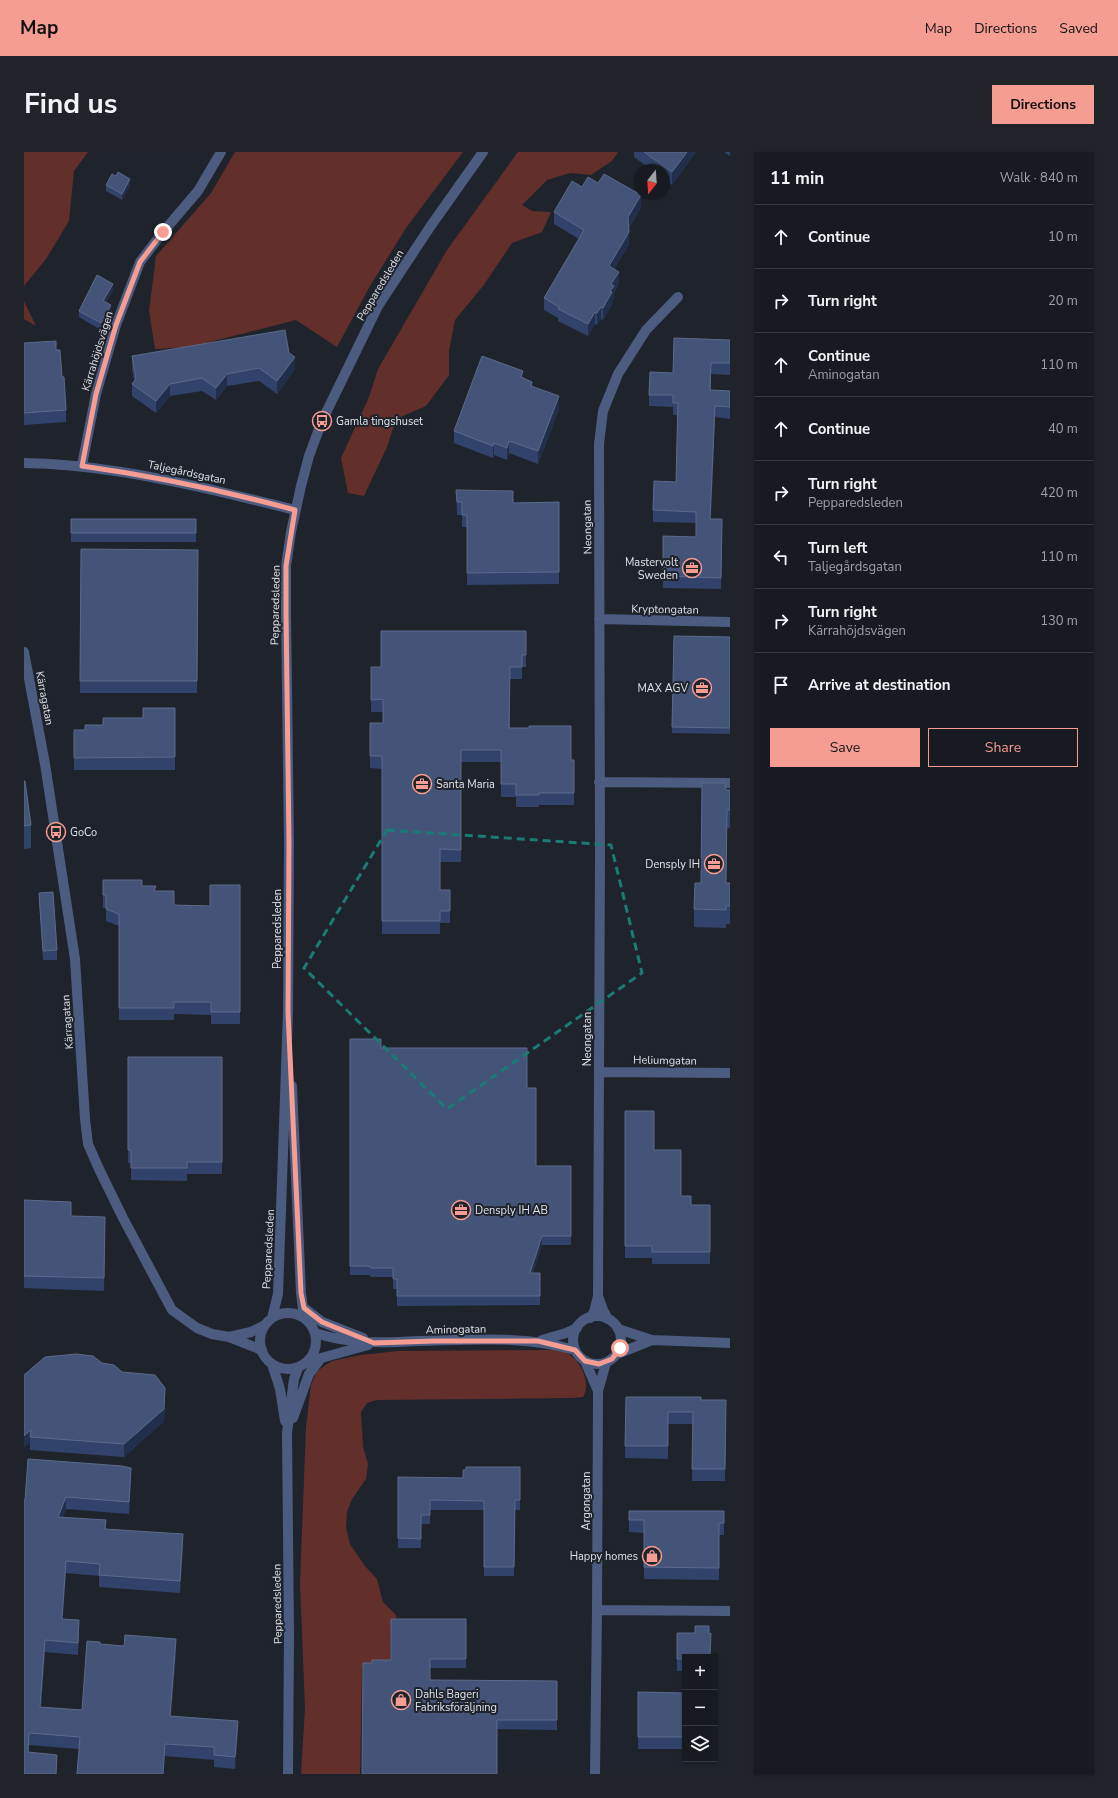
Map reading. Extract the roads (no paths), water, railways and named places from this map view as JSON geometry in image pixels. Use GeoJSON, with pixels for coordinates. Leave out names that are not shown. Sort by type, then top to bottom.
{"type":"FeatureCollection","features":[{"type":"Feature","properties":{"kind":"street","name":"Kärrahöjdsvägen"},"geometry":{"type":"LineString","coordinates":[[82,466],[96,394],[116,325],[140,262],[198,191],[221,152]]}},
{"type":"Feature","properties":{"kind":"street","name":"Pepparedsleden"},"geometry":{"type":"LineString","coordinates":[[268,1322],[278,1294],[288,1012],[289,842],[286,566],[295,510],[309,456],[322,421],[378,306],[430,226],[483,152]]}},
{"type":"Feature","properties":{"kind":"street","name":"Neongatan"},"geometry":{"type":"LineString","coordinates":[[590,1318],[594,1312],[598,1296],[598,444],[603,411],[618,374],[643,335],[678,297]]}},
{"type":"Feature","properties":{"kind":"street","name":"Taljegårdsgatan"},"geometry":{"type":"LineString","coordinates":[[24,463],[82,466],[152,476],[261,500],[295,510]]}},
{"type":"Feature","properties":{"kind":"street","name":"Kryptongatan"},"geometry":{"type":"LineString","coordinates":[[599,619],[730,622]]}},
{"type":"Feature","properties":{"kind":"street","name":"Kärragatan"},"geometry":{"type":"LineString","coordinates":[[24,652],[40,734],[75,958],[84,1119],[88,1144],[123,1218],[172,1310],[197,1328],[212,1334],[229,1337],[262,1350]]}},
{"type":"Feature","properties":{"kind":"street"},"geometry":{"type":"LineString","coordinates":[[599,782],[730,784]]}},
{"type":"Feature","properties":{"kind":"street","name":"Pepparedsleden"},"geometry":{"type":"LineString","coordinates":[[288,1012],[301,1293],[304,1313]]}},
{"type":"Feature","properties":{"kind":"street","name":"Heliumgatan"},"geometry":{"type":"LineString","coordinates":[[599,1072],[730,1073]]}},
{"type":"Feature","properties":{"kind":"street","name":"Neongatan"},"geometry":{"type":"LineString","coordinates":[[598,1296],[608,1319]]}},
{"type":"Feature","properties":{"kind":"street"},"geometry":{"type":"LineString","coordinates":[[304,1313],[315,1333],[315,1350],[301,1366],[284,1369],[272,1364],[262,1350],[260,1342],[261,1333],[268,1322],[279,1314],[304,1313],[374,1343]]}},
{"type":"Feature","properties":{"kind":"street"},"geometry":{"type":"LineString","coordinates":[[652,1340],[617,1354],[606,1363],[599,1364],[585,1361],[575,1350],[574,1335],[577,1328],[583,1322],[590,1318],[602,1317],[608,1319],[618,1329],[652,1340],[730,1343]]}},
{"type":"Feature","properties":{"kind":"street","name":"Kärragatan"},"geometry":{"type":"LineString","coordinates":[[229,1337],[251,1332],[268,1322]]}},
{"type":"Feature","properties":{"kind":"street","name":"Aminogatan"},"geometry":{"type":"LineString","coordinates":[[538,1341],[566,1333],[577,1328]]}},
{"type":"Feature","properties":{"kind":"street"},"geometry":{"type":"LineString","coordinates":[[617,1354],[621,1342],[618,1329]]}},
{"type":"Feature","properties":{"kind":"street","name":"Aminogatan"},"geometry":{"type":"LineString","coordinates":[[315,1333],[338,1339],[374,1343],[434,1341],[538,1341],[575,1350]]}},
{"type":"Feature","properties":{"kind":"street","name":"Aminogatan"},"geometry":{"type":"LineString","coordinates":[[301,1366],[321,1358],[374,1343]]}},
{"type":"Feature","properties":{"kind":"street"},"geometry":{"type":"LineString","coordinates":[[287,1433],[309,1374],[321,1358]]}},
{"type":"Feature","properties":{"kind":"street","name":"Argongatan"},"geometry":{"type":"LineString","coordinates":[[585,1361],[598,1391]]}},
{"type":"Feature","properties":{"kind":"street","name":"Argongatan"},"geometry":{"type":"LineString","coordinates":[[595,1774],[598,1391],[606,1363]]}},
{"type":"Feature","properties":{"kind":"street","name":"Pepparedsleden"},"geometry":{"type":"LineString","coordinates":[[272,1364],[280,1389],[287,1433]]}},
{"type":"Feature","properties":{"kind":"street","name":"Pepparedsleden"},"geometry":{"type":"LineString","coordinates":[[288,1774],[289,1634],[287,1433],[294,1379],[301,1366]]}},
{"type":"Feature","properties":{"kind":"street"},"geometry":{"type":"LineString","coordinates":[[597,1610],[730,1612]]}},
{"type":"Feature","properties":{"kind":"place","name":"Gamla tingshuset"},"geometry":{"type":"Point","coordinates":[322,421]}},
{"type":"Feature","properties":{"kind":"place","name":"Mastervolt Sweden"},"geometry":{"type":"Point","coordinates":[692,568]}},
{"type":"Feature","properties":{"kind":"place","name":"MAX AGV"},"geometry":{"type":"Point","coordinates":[702,688]}},
{"type":"Feature","properties":{"kind":"place","name":"Santa Maria"},"geometry":{"type":"Point","coordinates":[422,784]}},
{"type":"Feature","properties":{"kind":"place","name":"GoCo"},"geometry":{"type":"Point","coordinates":[56,832]}},
{"type":"Feature","properties":{"kind":"place","name":"Densply IH"},"geometry":{"type":"Point","coordinates":[714,864]}},
{"type":"Feature","properties":{"kind":"place","name":"Densply IH AB"},"geometry":{"type":"Point","coordinates":[461,1210]}},
{"type":"Feature","properties":{"kind":"place","name":"Happy homes"},"geometry":{"type":"Point","coordinates":[652,1556]}},
{"type":"Feature","properties":{"kind":"place","name":"Dahls Bageri Fabriksföräljning"},"geometry":{"type":"Point","coordinates":[401,1700]}}]}
